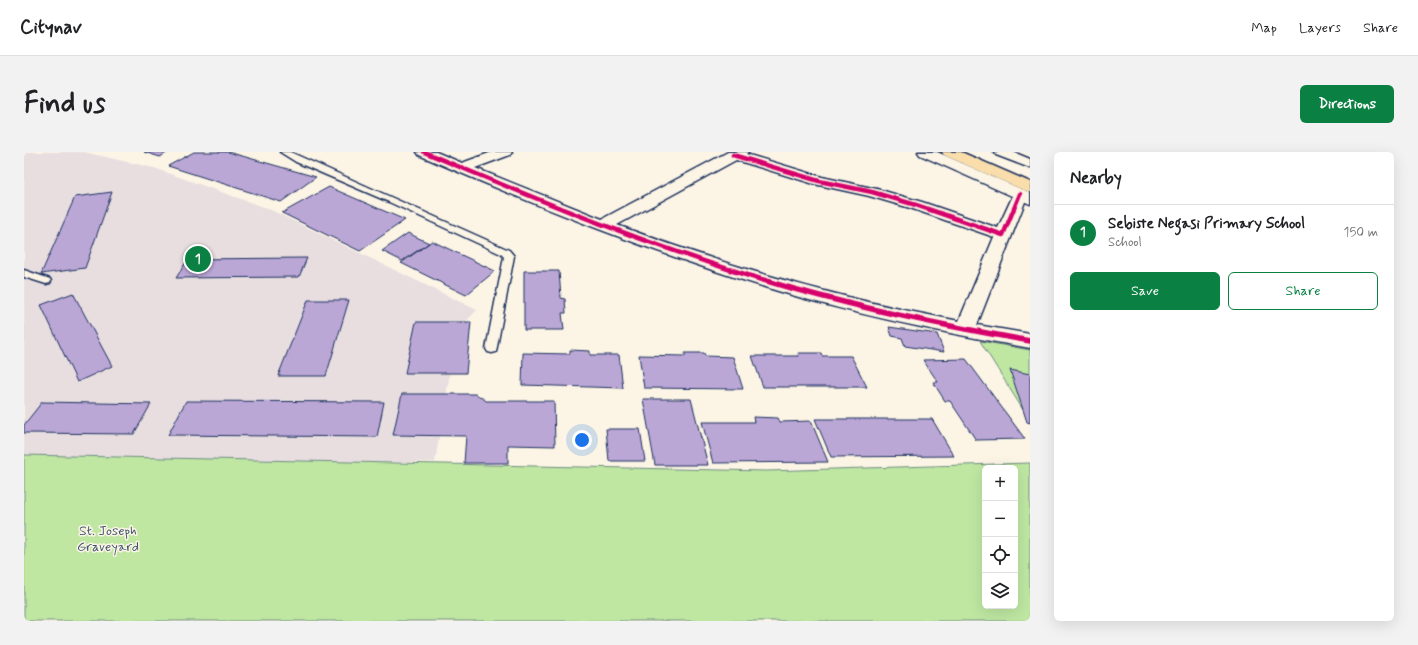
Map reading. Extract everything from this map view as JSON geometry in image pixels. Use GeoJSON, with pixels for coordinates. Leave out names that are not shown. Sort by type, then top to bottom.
{"type":"FeatureCollection","features":[{"type":"Feature","properties":{"kind":"highway"},"geometry":{"type":"LineString","coordinates":[[949,152],[1027,193]]}},
{"type":"Feature","properties":{"kind":"highway"},"geometry":{"type":"LineString","coordinates":[[975,152],[1030,176]]}},
{"type":"Feature","properties":{"kind":"street"},"geometry":{"type":"LineString","coordinates":[[424,152],[602,226],[741,274],[840,302],[965,330],[1030,341]]}},
{"type":"Feature","properties":{"kind":"street"},"geometry":{"type":"LineString","coordinates":[[462,168],[505,152]]}},
{"type":"Feature","properties":{"kind":"street"},"geometry":{"type":"LineString","coordinates":[[925,152],[1027,193],[1003,235],[965,330]]}},
{"type":"Feature","properties":{"kind":"street"},"geometry":{"type":"LineString","coordinates":[[1001,152],[1030,164]]}},
{"type":"Feature","properties":{"kind":"street"},"geometry":{"type":"LineString","coordinates":[[602,226],[737,154],[819,181],[872,192],[916,205],[1003,235]]}},
{"type":"Feature","properties":{"kind":"lane"},"geometry":{"type":"LineString","coordinates":[[284,152],[505,252],[509,256],[492,349]]}},
{"type":"Feature","properties":{"kind":"lane"},"geometry":{"type":"LineString","coordinates":[[24,273],[46,281]]}},
{"type":"Feature","properties":{"kind":"shaded area"},"geometry":{"type":"Polygon","coordinates":[[[24,152],[84,152],[154,168],[269,209],[477,310],[457,331],[435,462],[24,464],[24,152]]]}},
{"type":"Feature","properties":{"kind":"green space"},"geometry":{"type":"Polygon","coordinates":[[[980,341],[1030,350],[1030,421],[980,341]]]}},
{"type":"Feature","properties":{"kind":"green space","name":"St. Joseph Graveyard"},"geometry":{"type":"Polygon","coordinates":[[[24,455],[767,471],[1030,463],[1030,621],[24,621],[24,455]]]}},
{"type":"Feature","properties":{"kind":"building"},"geometry":{"type":"Polygon","coordinates":[[[144,152],[168,152],[160,157],[144,152]]]}},
{"type":"Feature","properties":{"kind":"building"},"geometry":{"type":"Polygon","coordinates":[[[194,152],[228,152],[316,177],[281,202],[168,166],[194,152]]]}},
{"type":"Feature","properties":{"kind":"building"},"geometry":{"type":"Polygon","coordinates":[[[329,187],[405,220],[360,251],[282,213],[329,187]]]}},
{"type":"Feature","properties":{"kind":"building"},"geometry":{"type":"Polygon","coordinates":[[[112,192],[85,268],[41,274],[75,197],[112,192]]]}},
{"type":"Feature","properties":{"kind":"building"},"geometry":{"type":"Polygon","coordinates":[[[408,233],[429,243],[402,261],[382,251],[408,233]]]}},
{"type":"Feature","properties":{"kind":"building"},"geometry":{"type":"Polygon","coordinates":[[[432,241],[495,271],[466,295],[401,263],[432,241]]]}},
{"type":"Feature","properties":{"kind":"building"},"geometry":{"type":"Polygon","coordinates":[[[307,258],[299,277],[176,278],[188,259],[307,258]]]}},
{"type":"Feature","properties":{"kind":"building"},"geometry":{"type":"Polygon","coordinates":[[[524,271],[559,271],[561,298],[565,299],[566,313],[562,313],[564,330],[524,330],[524,271]]]}},
{"type":"Feature","properties":{"kind":"building"},"geometry":{"type":"Polygon","coordinates":[[[73,293],[112,366],[77,382],[41,305],[73,293]]]}},
{"type":"Feature","properties":{"kind":"building"},"geometry":{"type":"Polygon","coordinates":[[[308,300],[349,300],[326,376],[278,376],[308,300]]]}},
{"type":"Feature","properties":{"kind":"building"},"geometry":{"type":"Polygon","coordinates":[[[416,322],[471,322],[466,373],[405,373],[416,322]]]}},
{"type":"Feature","properties":{"kind":"building"},"geometry":{"type":"Polygon","coordinates":[[[889,327],[937,334],[944,352],[905,346],[902,338],[892,336],[889,327]]]}},
{"type":"Feature","properties":{"kind":"building"},"geometry":{"type":"Polygon","coordinates":[[[570,350],[590,351],[590,355],[619,355],[623,388],[522,385],[523,353],[570,354],[570,350]]]}},
{"type":"Feature","properties":{"kind":"building"},"geometry":{"type":"Polygon","coordinates":[[[685,353],[704,353],[705,356],[733,357],[743,389],[644,388],[639,355],[685,356],[685,353]]]}},
{"type":"Feature","properties":{"kind":"building"},"geometry":{"type":"Polygon","coordinates":[[[798,353],[821,353],[822,356],[851,356],[867,387],[763,387],[752,356],[799,356],[798,353]]]}},
{"type":"Feature","properties":{"kind":"building"},"geometry":{"type":"Polygon","coordinates":[[[966,359],[1025,439],[976,440],[950,401],[945,401],[933,382],[938,382],[923,360],[966,359]]]}},
{"type":"Feature","properties":{"kind":"building"},"geometry":{"type":"Polygon","coordinates":[[[1010,370],[1030,374],[1030,423],[1027,422],[1010,370]]]}},
{"type":"Feature","properties":{"kind":"building"},"geometry":{"type":"Polygon","coordinates":[[[402,394],[475,394],[486,401],[554,401],[555,446],[508,445],[508,463],[464,463],[466,436],[393,435],[402,394]]]}},
{"type":"Feature","properties":{"kind":"building"},"geometry":{"type":"Polygon","coordinates":[[[643,399],[691,399],[708,465],[655,465],[643,399]]]}},
{"type":"Feature","properties":{"kind":"building"},"geometry":{"type":"Polygon","coordinates":[[[186,401],[384,402],[377,437],[168,435],[186,401]]]}},
{"type":"Feature","properties":{"kind":"building"},"geometry":{"type":"Polygon","coordinates":[[[42,402],[151,404],[134,434],[24,433],[24,425],[42,402]]]}},
{"type":"Feature","properties":{"kind":"building"},"geometry":{"type":"Polygon","coordinates":[[[753,417],[778,418],[780,422],[811,421],[828,462],[713,463],[702,422],[754,422],[753,417]]]}},
{"type":"Feature","properties":{"kind":"building"},"geometry":{"type":"Polygon","coordinates":[[[815,419],[932,419],[954,456],[831,457],[815,419]]]}},
{"type":"Feature","properties":{"kind":"building"},"geometry":{"type":"Polygon","coordinates":[[[606,429],[640,429],[645,461],[609,461],[606,429]]]}},
{"type":"Feature","properties":{"kind":"cycle path"},"geometry":{"type":"LineString","coordinates":[[424,152],[526,195],[628,235],[733,271],[862,308],[982,333],[1030,341]]}},
{"type":"Feature","properties":{"kind":"cycle path"},"geometry":{"type":"LineString","coordinates":[[733,155],[819,181],[872,192],[916,205],[1003,235],[1020,194]]}},
{"type":"Feature","properties":{"kind":"place","name":"Sebiste Negasi Primary School"},"geometry":{"type":"Point","coordinates":[198,259]}}]}
